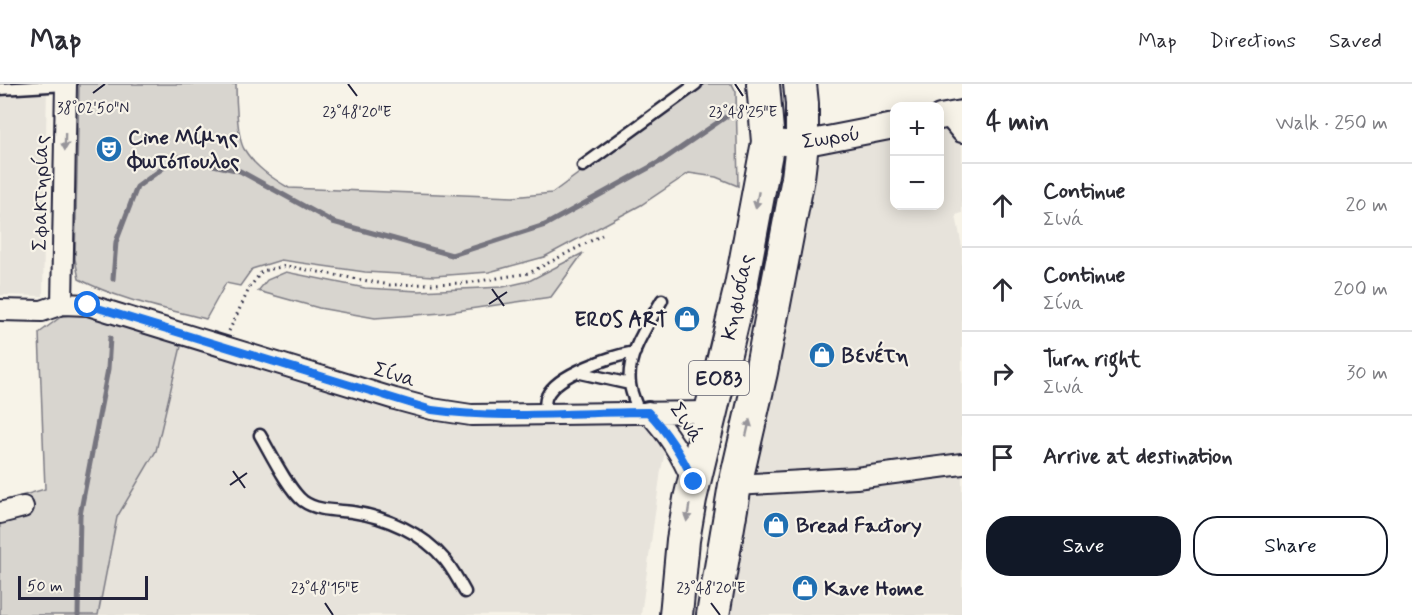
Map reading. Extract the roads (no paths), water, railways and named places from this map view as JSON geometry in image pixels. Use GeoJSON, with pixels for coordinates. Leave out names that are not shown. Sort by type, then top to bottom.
{"type":"FeatureCollection","features":[{"type":"Feature","properties":{"kind":"main road","name":"Κηφισίας"},"geometry":{"type":"LineString","coordinates":[[676,615],[683,540],[694,482],[741,286],[768,142],[763,84]]}},
{"type":"Feature","properties":{"kind":"main road","name":"Κηφισίας"},"geometry":{"type":"LineString","coordinates":[[712,615],[735,485],[761,372],[798,178],[802,144],[800,84]]}},
{"type":"Feature","properties":{"kind":"street","name":"Σφακτηρίας"},"geometry":{"type":"LineString","coordinates":[[62,304],[66,84]]}},
{"type":"Feature","properties":{"kind":"street","name":"Σωρού"},"geometry":{"type":"LineString","coordinates":[[768,142],[802,144],[890,127]]}},
{"type":"Feature","properties":{"kind":"street","name":"Σίνα"},"geometry":{"type":"LineString","coordinates":[[62,304],[88,305],[432,410],[471,415],[643,412]]}},
{"type":"Feature","properties":{"kind":"street"},"geometry":{"type":"LineString","coordinates":[[0,310],[42,311],[62,304]]}},
{"type":"Feature","properties":{"kind":"street","name":"Σινά"},"geometry":{"type":"LineString","coordinates":[[643,412],[711,412]]}},
{"type":"Feature","properties":{"kind":"street","name":"Σινά"},"geometry":{"type":"LineString","coordinates":[[643,412],[662,427],[675,444],[694,482]]}},
{"type":"Feature","properties":{"kind":"street"},"geometry":{"type":"LineString","coordinates":[[735,485],[856,478],[962,464]]}},
{"type":"Feature","properties":{"kind":"street"},"geometry":{"type":"LineString","coordinates":[[0,513],[23,507]]}},
{"type":"Feature","properties":{"kind":"lane"},"geometry":{"type":"LineString","coordinates":[[0,88],[66,84]]}},
{"type":"Feature","properties":{"kind":"lane"},"geometry":{"type":"LineString","coordinates":[[583,166],[696,84]]}},
{"type":"Feature","properties":{"kind":"lane"},"geometry":{"type":"LineString","coordinates":[[643,412],[630,384],[631,362],[662,300]]}},
{"type":"Feature","properties":{"kind":"lane"},"geometry":{"type":"LineString","coordinates":[[545,415],[546,397],[555,386],[575,372],[614,356],[635,352]]}},
{"type":"Feature","properties":{"kind":"lane"},"geometry":{"type":"LineString","coordinates":[[575,372],[630,384]]}},
{"type":"Feature","properties":{"kind":"lane"},"geometry":{"type":"LineString","coordinates":[[260,435],[294,491],[303,501],[316,507],[382,519],[405,530],[427,543],[444,560],[465,592]]}},
{"type":"Feature","properties":{"kind":"waterway"},"geometry":{"type":"LineString","coordinates":[[113,279],[116,242],[137,187],[178,157],[240,171],[333,222],[452,255],[545,225],[663,160],[730,114]]}},
{"type":"Feature","properties":{"kind":"waterway"},"geometry":{"type":"LineString","coordinates":[[78,615],[80,515],[108,369],[110,338]]}},
{"type":"Feature","properties":{"kind":"place","name":"Cine Μίμης Φωτόπουλος"},"geometry":{"type":"Point","coordinates":[109,149]}},
{"type":"Feature","properties":{"kind":"place","name":"EROS ART"},"geometry":{"type":"Point","coordinates":[687,319]}},
{"type":"Feature","properties":{"kind":"place","name":"Βενέτη"},"geometry":{"type":"Point","coordinates":[822,355]}},
{"type":"Feature","properties":{"kind":"place","name":"Bread Factory"},"geometry":{"type":"Point","coordinates":[776,525]}},
{"type":"Feature","properties":{"kind":"place","name":"Kave Home"},"geometry":{"type":"Point","coordinates":[805,588]}}]}
